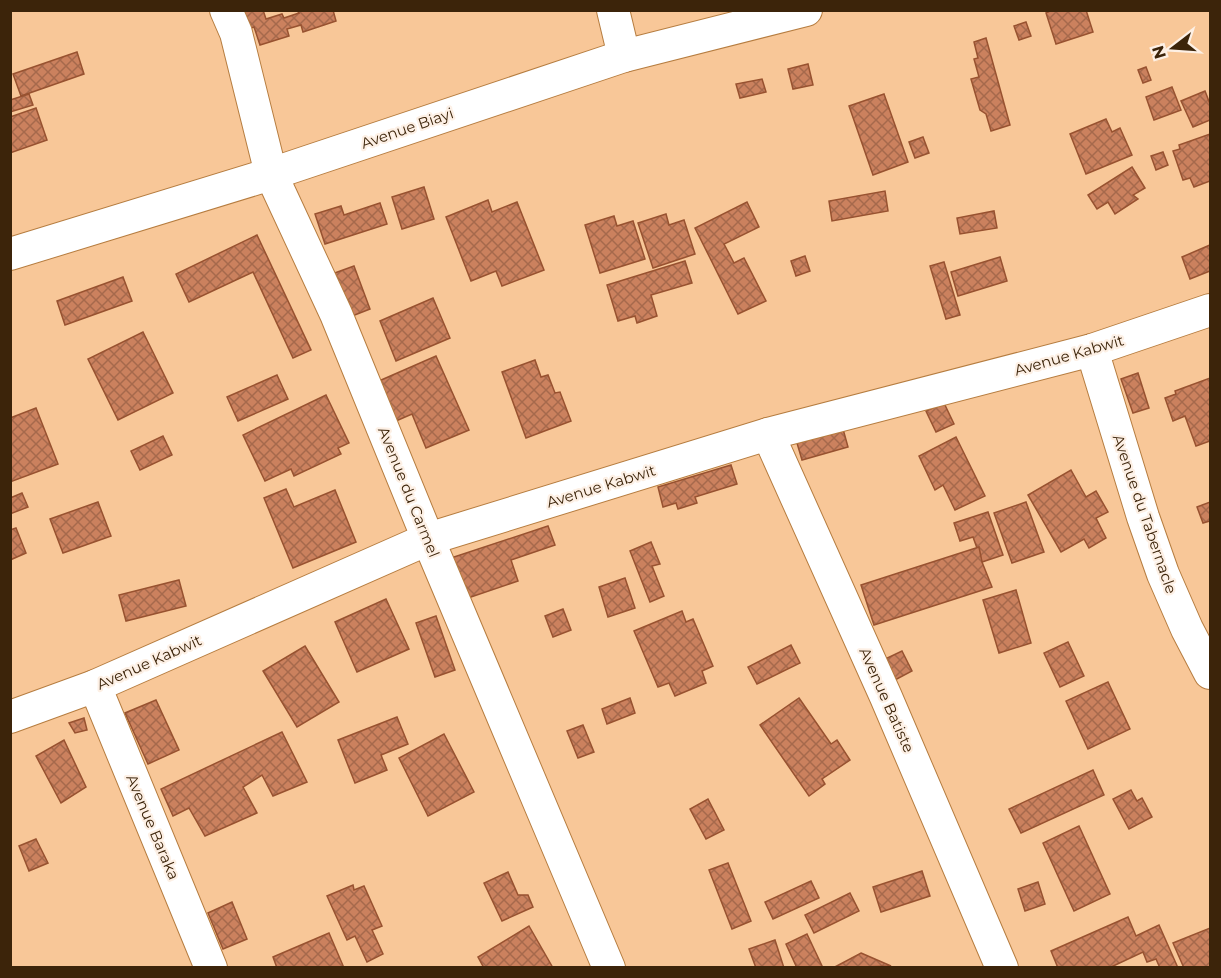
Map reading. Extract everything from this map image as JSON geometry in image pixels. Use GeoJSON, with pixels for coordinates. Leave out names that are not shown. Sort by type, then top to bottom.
{"type":"FeatureCollection","features":[{"type":"Feature","properties":{"kind":"street","name":"Avenue du Carmel"},"geometry":{"type":"LineString","coordinates":[[226,10],[236,33],[272,174],[336,314],[609,968]]}},
{"type":"Feature","properties":{"kind":"street"},"geometry":{"type":"LineString","coordinates":[[613,10],[624,56]]}},
{"type":"Feature","properties":{"kind":"street","name":"Avenue Biayi"},"geometry":{"type":"LineString","coordinates":[[10,254],[272,174],[624,56],[806,10]]}},
{"type":"Feature","properties":{"kind":"street","name":"Avenue Kabwit"},"geometry":{"type":"LineString","coordinates":[[10,717],[94,686],[428,539],[768,434],[1092,350],[1210,310]]}},
{"type":"Feature","properties":{"kind":"street","name":"Avenue du Tabernacle"},"geometry":{"type":"LineString","coordinates":[[1092,350],[1162,574],[1210,673]]}},
{"type":"Feature","properties":{"kind":"street","name":"Avenue Batiste"},"geometry":{"type":"LineString","coordinates":[[768,434],[886,697],[1002,968]]}},
{"type":"Feature","properties":{"kind":"street","name":"Avenue Baraka"},"geometry":{"type":"LineString","coordinates":[[94,686],[211,968]]}},
{"type":"Feature","properties":{"kind":"building"},"geometry":{"type":"Polygon","coordinates":[[[242,10],[263,10],[266,19],[282,14],[284,18],[299,13],[297,10],[333,10],[336,21],[303,32],[301,25],[287,29],[289,36],[260,45],[254,27],[248,29],[242,10]]]}},
{"type":"Feature","properties":{"kind":"building"},"geometry":{"type":"Polygon","coordinates":[[[1052,10],[1086,10],[1093,32],[1056,44],[1046,13],[1052,10]]]}},
{"type":"Feature","properties":{"kind":"building"},"geometry":{"type":"Polygon","coordinates":[[[1026,22],[1031,36],[1019,40],[1014,26],[1026,22]]]}},
{"type":"Feature","properties":{"kind":"building"},"geometry":{"type":"Polygon","coordinates":[[[986,38],[1010,125],[991,131],[986,114],[980,110],[971,79],[979,77],[974,59],[978,58],[974,42],[986,38]]]}},
{"type":"Feature","properties":{"kind":"building"},"geometry":{"type":"Polygon","coordinates":[[[77,52],[84,74],[21,96],[13,74],[77,52]]]}},
{"type":"Feature","properties":{"kind":"building"},"geometry":{"type":"Polygon","coordinates":[[[808,64],[813,85],[793,89],[788,69],[808,64]]]}},
{"type":"Feature","properties":{"kind":"building"},"geometry":{"type":"Polygon","coordinates":[[[1146,67],[1151,80],[1143,83],[1138,70],[1146,67]]]}},
{"type":"Feature","properties":{"kind":"building"},"geometry":{"type":"Polygon","coordinates":[[[762,79],[766,92],[740,98],[736,84],[762,79]]]}},
{"type":"Feature","properties":{"kind":"building"},"geometry":{"type":"Polygon","coordinates":[[[1172,87],[1181,110],[1154,120],[1146,97],[1172,87]]]}},
{"type":"Feature","properties":{"kind":"building"},"geometry":{"type":"Polygon","coordinates":[[[1205,91],[1210,104],[1210,120],[1193,127],[1181,101],[1205,91]]]}},
{"type":"Feature","properties":{"kind":"building"},"geometry":{"type":"Polygon","coordinates":[[[29,94],[33,105],[10,112],[10,100],[29,94]]]}},
{"type":"Feature","properties":{"kind":"building"},"geometry":{"type":"Polygon","coordinates":[[[884,94],[908,162],[873,175],[849,106],[884,94]]]}},
{"type":"Feature","properties":{"kind":"building"},"geometry":{"type":"Polygon","coordinates":[[[36,108],[47,140],[10,153],[10,117],[36,108]]]}},
{"type":"Feature","properties":{"kind":"building"},"geometry":{"type":"Polygon","coordinates":[[[1106,119],[1112,132],[1120,128],[1132,155],[1086,174],[1070,134],[1106,119]]]}},
{"type":"Feature","properties":{"kind":"building"},"geometry":{"type":"Polygon","coordinates":[[[1210,134],[1210,181],[1194,187],[1190,178],[1183,180],[1173,151],[1180,149],[1179,145],[1210,134]]]}},
{"type":"Feature","properties":{"kind":"building"},"geometry":{"type":"Polygon","coordinates":[[[923,137],[929,153],[915,158],[909,142],[923,137]]]}},
{"type":"Feature","properties":{"kind":"building"},"geometry":{"type":"Polygon","coordinates":[[[1163,152],[1168,165],[1156,170],[1151,156],[1163,152]]]}},
{"type":"Feature","properties":{"kind":"building"},"geometry":{"type":"Polygon","coordinates":[[[1132,167],[1145,188],[1133,195],[1138,199],[1115,214],[1108,202],[1097,209],[1088,195],[1132,167]]]}},
{"type":"Feature","properties":{"kind":"building"},"geometry":{"type":"Polygon","coordinates":[[[424,187],[434,219],[402,229],[392,197],[424,187]]]}},
{"type":"Feature","properties":{"kind":"building"},"geometry":{"type":"Polygon","coordinates":[[[885,191],[888,211],[832,221],[829,201],[885,191]]]}},
{"type":"Feature","properties":{"kind":"building"},"geometry":{"type":"Polygon","coordinates":[[[488,200],[492,212],[517,202],[544,270],[502,286],[496,271],[471,281],[446,217],[488,200]]]}},
{"type":"Feature","properties":{"kind":"building"},"geometry":{"type":"Polygon","coordinates":[[[747,202],[759,227],[724,244],[734,263],[744,258],[766,301],[738,314],[695,228],[747,202]]]}},
{"type":"Feature","properties":{"kind":"building"},"geometry":{"type":"Polygon","coordinates":[[[380,203],[387,224],[325,244],[315,214],[341,206],[344,215],[380,203]]]}},
{"type":"Feature","properties":{"kind":"building"},"geometry":{"type":"Polygon","coordinates":[[[994,211],[997,228],[960,234],[957,218],[994,211]]]}},
{"type":"Feature","properties":{"kind":"building"},"geometry":{"type":"Polygon","coordinates":[[[666,214],[669,225],[684,220],[695,254],[653,268],[638,223],[666,214]]]}},
{"type":"Feature","properties":{"kind":"building"},"geometry":{"type":"Polygon","coordinates":[[[614,216],[617,226],[633,221],[645,259],[600,273],[585,225],[614,216]]]}},
{"type":"Feature","properties":{"kind":"building"},"geometry":{"type":"Polygon","coordinates":[[[257,235],[311,350],[293,358],[253,272],[189,302],[176,274],[257,235]]]}},
{"type":"Feature","properties":{"kind":"building"},"geometry":{"type":"Polygon","coordinates":[[[1210,245],[1210,271],[1190,279],[1182,257],[1210,245]]]}},
{"type":"Feature","properties":{"kind":"building"},"geometry":{"type":"Polygon","coordinates":[[[805,256],[810,271],[796,276],[791,261],[805,256]]]}},
{"type":"Feature","properties":{"kind":"building"},"geometry":{"type":"Polygon","coordinates":[[[1000,257],[1007,281],[958,296],[951,272],[1000,257]]]}},
{"type":"Feature","properties":{"kind":"building"},"geometry":{"type":"Polygon","coordinates":[[[685,261],[692,283],[651,295],[657,316],[637,323],[635,316],[618,321],[607,285],[685,261]]]}},
{"type":"Feature","properties":{"kind":"building"},"geometry":{"type":"Polygon","coordinates":[[[944,262],[960,315],[946,319],[930,266],[944,262]]]}},
{"type":"Feature","properties":{"kind":"building"},"geometry":{"type":"Polygon","coordinates":[[[354,266],[370,309],[347,318],[332,274],[354,266]]]}},
{"type":"Feature","properties":{"kind":"building"},"geometry":{"type":"Polygon","coordinates":[[[123,277],[132,301],[65,325],[57,301],[123,277]]]}},
{"type":"Feature","properties":{"kind":"building"},"geometry":{"type":"Polygon","coordinates":[[[433,298],[450,338],[396,361],[380,321],[433,298]]]}},
{"type":"Feature","properties":{"kind":"building"},"geometry":{"type":"Polygon","coordinates":[[[143,332],[173,393],[118,420],[88,359],[143,332]]]}},
{"type":"Feature","properties":{"kind":"building"},"geometry":{"type":"Polygon","coordinates":[[[436,356],[469,430],[426,448],[412,414],[396,421],[379,381],[436,356]]]}},
{"type":"Feature","properties":{"kind":"building"},"geometry":{"type":"Polygon","coordinates":[[[535,360],[541,377],[548,375],[555,393],[560,392],[571,421],[526,438],[502,372],[535,360]]]}},
{"type":"Feature","properties":{"kind":"building"},"geometry":{"type":"Polygon","coordinates":[[[1138,373],[1149,408],[1133,413],[1121,379],[1138,373]]]}},
{"type":"Feature","properties":{"kind":"building"},"geometry":{"type":"Polygon","coordinates":[[[277,375],[288,399],[238,421],[227,397],[277,375]]]}},
{"type":"Feature","properties":{"kind":"building"},"geometry":{"type":"Polygon","coordinates":[[[1210,378],[1210,441],[1196,446],[1185,416],[1173,421],[1165,398],[1176,394],[1175,391],[1210,378]]]}},
{"type":"Feature","properties":{"kind":"building"},"geometry":{"type":"Polygon","coordinates":[[[326,395],[349,443],[338,448],[341,454],[294,476],[291,469],[265,481],[243,435],[326,395]]]}},
{"type":"Feature","properties":{"kind":"building"},"geometry":{"type":"Polygon","coordinates":[[[944,403],[954,424],[936,432],[926,411],[944,403]]]}},
{"type":"Feature","properties":{"kind":"building"},"geometry":{"type":"Polygon","coordinates":[[[36,408],[58,464],[10,482],[10,418],[36,408]]]}},
{"type":"Feature","properties":{"kind":"building"},"geometry":{"type":"Polygon","coordinates":[[[843,429],[848,447],[802,460],[797,443],[843,429]]]}},
{"type":"Feature","properties":{"kind":"building"},"geometry":{"type":"Polygon","coordinates":[[[163,436],[172,455],[140,470],[131,451],[163,436]]]}},
{"type":"Feature","properties":{"kind":"building"},"geometry":{"type":"Polygon","coordinates":[[[956,437],[985,496],[955,510],[943,485],[935,490],[919,456],[956,437]]]}},
{"type":"Feature","properties":{"kind":"building"},"geometry":{"type":"Polygon","coordinates":[[[731,465],[737,484],[695,497],[697,503],[678,509],[676,503],[663,507],[658,487],[731,465]]]}},
{"type":"Feature","properties":{"kind":"building"},"geometry":{"type":"Polygon","coordinates":[[[1071,470],[1086,497],[1096,491],[1108,512],[1096,518],[1106,538],[1089,548],[1084,539],[1061,552],[1028,495],[1071,470]]]}},
{"type":"Feature","properties":{"kind":"building"},"geometry":{"type":"Polygon","coordinates":[[[286,489],[294,507],[335,490],[356,542],[293,568],[264,498],[286,489]]]}},
{"type":"Feature","properties":{"kind":"building"},"geometry":{"type":"Polygon","coordinates":[[[22,493],[28,507],[10,514],[10,498],[22,493]]]}},
{"type":"Feature","properties":{"kind":"building"},"geometry":{"type":"Polygon","coordinates":[[[98,502],[111,536],[63,553],[50,519],[98,502]]]}},
{"type":"Feature","properties":{"kind":"building"},"geometry":{"type":"Polygon","coordinates":[[[1026,502],[1044,552],[1012,563],[994,513],[1026,502]]]}},
{"type":"Feature","properties":{"kind":"building"},"geometry":{"type":"Polygon","coordinates":[[[1210,502],[1210,521],[1203,523],[1197,507],[1210,502]]]}},
{"type":"Feature","properties":{"kind":"building"},"geometry":{"type":"Polygon","coordinates":[[[988,512],[1003,555],[982,562],[973,537],[960,541],[954,523],[988,512]]]}},
{"type":"Feature","properties":{"kind":"building"},"geometry":{"type":"Polygon","coordinates":[[[548,526],[555,545],[511,560],[518,581],[462,600],[448,559],[548,526]]]}},
{"type":"Feature","properties":{"kind":"building"},"geometry":{"type":"Polygon","coordinates":[[[16,528],[26,553],[10,560],[10,530],[16,528]]]}},
{"type":"Feature","properties":{"kind":"building"},"geometry":{"type":"Polygon","coordinates":[[[651,542],[660,564],[652,566],[664,596],[650,602],[630,551],[651,542]]]}},
{"type":"Feature","properties":{"kind":"building"},"geometry":{"type":"Polygon","coordinates":[[[979,547],[992,587],[874,625],[861,585],[979,547]]]}},
{"type":"Feature","properties":{"kind":"building"},"geometry":{"type":"Polygon","coordinates":[[[625,578],[635,608],[608,617],[599,587],[625,578]]]}},
{"type":"Feature","properties":{"kind":"building"},"geometry":{"type":"Polygon","coordinates":[[[179,580],[186,606],[126,621],[119,595],[179,580]]]}},
{"type":"Feature","properties":{"kind":"building"},"geometry":{"type":"Polygon","coordinates":[[[1016,590],[1031,643],[999,653],[983,600],[1016,590]]]}},
{"type":"Feature","properties":{"kind":"building"},"geometry":{"type":"Polygon","coordinates":[[[386,599],[409,649],[357,672],[335,622],[386,599]]]}},
{"type":"Feature","properties":{"kind":"building"},"geometry":{"type":"Polygon","coordinates":[[[563,609],[571,630],[553,637],[545,616],[563,609]]]}},
{"type":"Feature","properties":{"kind":"building"},"geometry":{"type":"Polygon","coordinates":[[[682,611],[686,622],[693,619],[713,666],[702,671],[706,683],[675,696],[669,683],[658,687],[634,631],[682,611]]]}},
{"type":"Feature","properties":{"kind":"building"},"geometry":{"type":"Polygon","coordinates":[[[436,616],[455,670],[435,677],[416,623],[436,616]]]}},
{"type":"Feature","properties":{"kind":"building"},"geometry":{"type":"Polygon","coordinates":[[[1068,642],[1084,676],[1060,687],[1044,653],[1068,642]]]}},
{"type":"Feature","properties":{"kind":"building"},"geometry":{"type":"Polygon","coordinates":[[[791,645],[800,663],[757,684],[748,667],[791,645]]]}},
{"type":"Feature","properties":{"kind":"building"},"geometry":{"type":"Polygon","coordinates":[[[305,646],[339,702],[297,727],[263,671],[305,646]]]}},
{"type":"Feature","properties":{"kind":"building"},"geometry":{"type":"Polygon","coordinates":[[[902,651],[912,671],[895,680],[885,659],[902,651]]]}},
{"type":"Feature","properties":{"kind":"building"},"geometry":{"type":"Polygon","coordinates":[[[1108,682],[1130,729],[1088,749],[1066,701],[1108,682]]]}},
{"type":"Feature","properties":{"kind":"building"},"geometry":{"type":"Polygon","coordinates":[[[630,698],[635,713],[607,724],[602,709],[630,698]]]}},
{"type":"Feature","properties":{"kind":"building"},"geometry":{"type":"Polygon","coordinates":[[[799,698],[831,744],[837,740],[850,760],[822,779],[825,784],[809,796],[760,725],[799,698]]]}},
{"type":"Feature","properties":{"kind":"building"},"geometry":{"type":"Polygon","coordinates":[[[156,700],[179,750],[148,764],[125,713],[156,700]]]}},
{"type":"Feature","properties":{"kind":"building"},"geometry":{"type":"Polygon","coordinates":[[[397,717],[408,744],[381,755],[387,770],[355,783],[338,740],[397,717]]]}},
{"type":"Feature","properties":{"kind":"building"},"geometry":{"type":"Polygon","coordinates":[[[84,718],[87,730],[75,733],[69,723],[84,718]]]}},
{"type":"Feature","properties":{"kind":"building"},"geometry":{"type":"Polygon","coordinates":[[[583,725],[594,752],[578,758],[567,731],[583,725]]]}},
{"type":"Feature","properties":{"kind":"building"},"geometry":{"type":"Polygon","coordinates":[[[282,732],[307,782],[273,796],[262,775],[243,787],[257,813],[205,836],[189,808],[173,816],[161,789],[282,732]]]}},
{"type":"Feature","properties":{"kind":"building"},"geometry":{"type":"Polygon","coordinates":[[[444,734],[474,792],[428,816],[399,758],[444,734]]]}},
{"type":"Feature","properties":{"kind":"building"},"geometry":{"type":"Polygon","coordinates":[[[64,740],[86,787],[61,803],[36,756],[64,740]]]}},
{"type":"Feature","properties":{"kind":"building"},"geometry":{"type":"Polygon","coordinates":[[[1093,770],[1104,795],[1021,833],[1009,809],[1093,770]]]}},
{"type":"Feature","properties":{"kind":"building"},"geometry":{"type":"Polygon","coordinates":[[[1131,790],[1137,801],[1142,798],[1152,817],[1129,829],[1113,799],[1131,790]]]}},
{"type":"Feature","properties":{"kind":"building"},"geometry":{"type":"Polygon","coordinates":[[[708,799],[724,830],[706,839],[690,809],[708,799]]]}},
{"type":"Feature","properties":{"kind":"building"},"geometry":{"type":"Polygon","coordinates":[[[1079,826],[1110,894],[1074,911],[1043,843],[1079,826]]]}},
{"type":"Feature","properties":{"kind":"building"},"geometry":{"type":"Polygon","coordinates":[[[36,839],[48,863],[29,871],[19,846],[36,839]]]}},
{"type":"Feature","properties":{"kind":"building"},"geometry":{"type":"Polygon","coordinates":[[[728,863],[751,921],[732,929],[709,870],[728,863]]]}},
{"type":"Feature","properties":{"kind":"building"},"geometry":{"type":"Polygon","coordinates":[[[922,871],[930,896],[881,912],[873,887],[922,871]]]}},
{"type":"Feature","properties":{"kind":"building"},"geometry":{"type":"Polygon","coordinates":[[[508,872],[518,895],[528,895],[533,907],[502,921],[484,883],[508,872]]]}},
{"type":"Feature","properties":{"kind":"building"},"geometry":{"type":"Polygon","coordinates":[[[811,881],[819,898],[773,919],[765,902],[811,881]]]}},
{"type":"Feature","properties":{"kind":"building"},"geometry":{"type":"Polygon","coordinates":[[[1038,882],[1045,904],[1025,911],[1018,889],[1038,882]]]}},
{"type":"Feature","properties":{"kind":"building"},"geometry":{"type":"Polygon","coordinates":[[[353,885],[354,890],[364,886],[382,926],[372,930],[383,954],[367,962],[355,936],[347,940],[327,896],[353,885]]]}},
{"type":"Feature","properties":{"kind":"building"},"geometry":{"type":"Polygon","coordinates":[[[850,893],[859,911],[814,933],[805,915],[850,893]]]}},
{"type":"Feature","properties":{"kind":"building"},"geometry":{"type":"Polygon","coordinates":[[[232,902],[247,939],[223,949],[208,913],[232,902]]]}},
{"type":"Feature","properties":{"kind":"building"},"geometry":{"type":"Polygon","coordinates":[[[1128,917],[1136,936],[1159,925],[1178,968],[1160,968],[1156,959],[1147,962],[1143,952],[1109,968],[1058,968],[1051,951],[1128,917]]]}},
{"type":"Feature","properties":{"kind":"building"},"geometry":{"type":"Polygon","coordinates":[[[529,926],[553,968],[484,968],[478,957],[529,926]]]}},
{"type":"Feature","properties":{"kind":"building"},"geometry":{"type":"Polygon","coordinates":[[[1210,928],[1210,968],[1184,968],[1173,943],[1210,928]]]}},
{"type":"Feature","properties":{"kind":"building"},"geometry":{"type":"Polygon","coordinates":[[[329,933],[344,968],[277,968],[273,957],[329,933]]]}},
{"type":"Feature","properties":{"kind":"building"},"geometry":{"type":"Polygon","coordinates":[[[807,934],[823,968],[797,968],[786,944],[807,934]]]}},
{"type":"Feature","properties":{"kind":"building"},"geometry":{"type":"Polygon","coordinates":[[[775,940],[784,968],[756,968],[749,949],[775,940]]]}},
{"type":"Feature","properties":{"kind":"building"},"geometry":{"type":"Polygon","coordinates":[[[861,953],[891,966],[833,968],[861,953]]]}}]}
